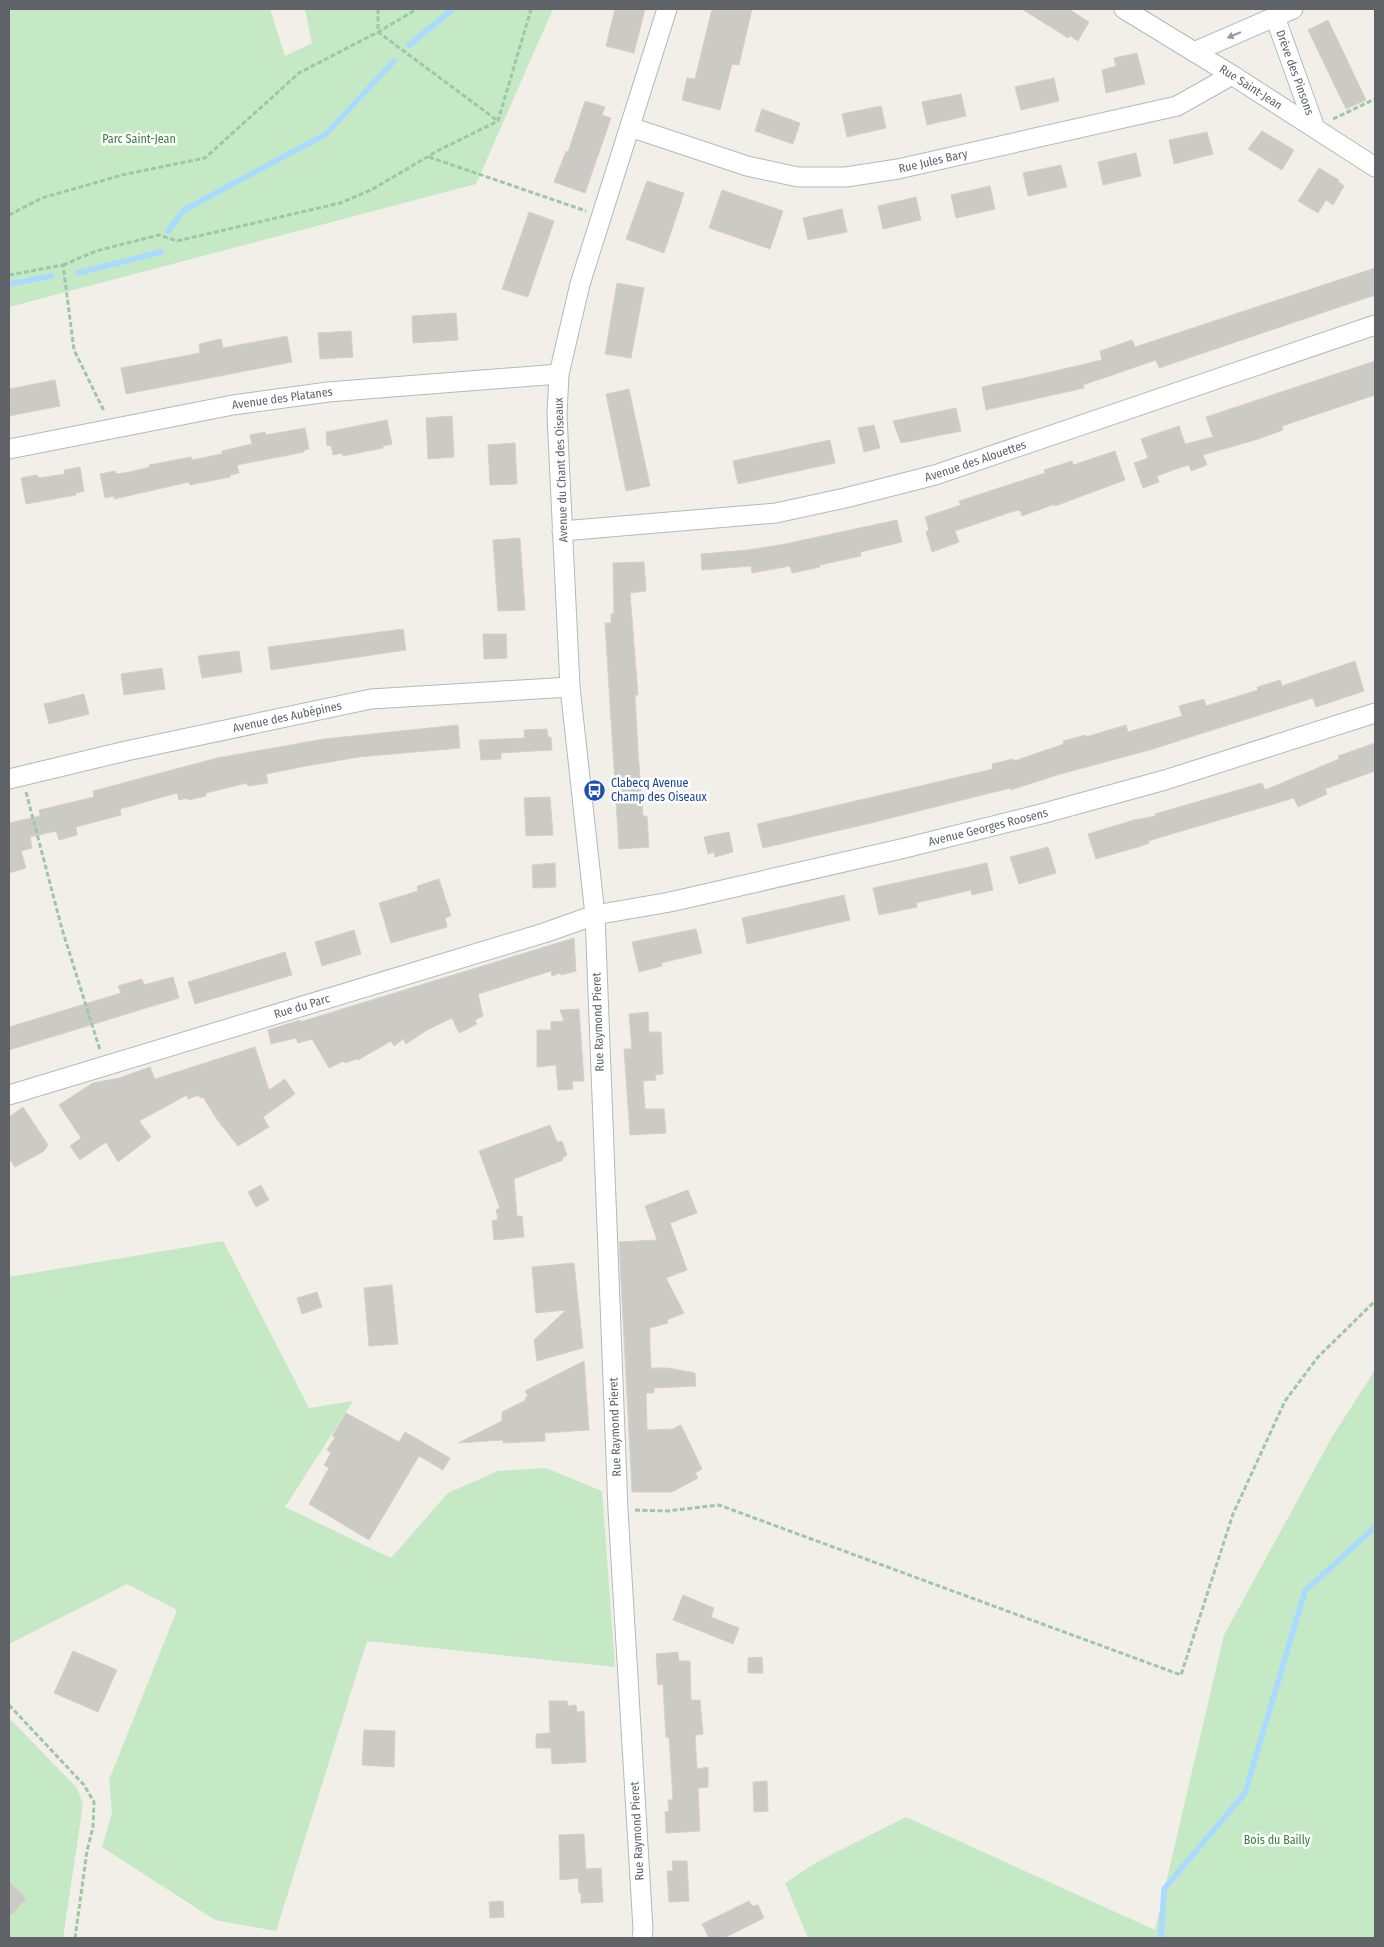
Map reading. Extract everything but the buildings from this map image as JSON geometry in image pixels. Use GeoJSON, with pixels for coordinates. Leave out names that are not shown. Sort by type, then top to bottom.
{"type":"FeatureCollection","features":[{"type":"Feature","properties":{"kind":"street","name":"Avenue du Chant des Oiseaux"},"geometry":{"type":"LineString","coordinates":[[595,915],[570,688],[557,415],[559,374],[580,284],[667,9]]}},
{"type":"Feature","properties":{"kind":"street","name":"Rue Saint-Jean"},"geometry":{"type":"LineString","coordinates":[[1124,9],[1232,75],[1375,167]]}},
{"type":"Feature","properties":{"kind":"street","name":"Drève des Pinsons"},"geometry":{"type":"LineString","coordinates":[[1194,52],[1293,9]]}},
{"type":"Feature","properties":{"kind":"street","name":"Drève des Pinsons"},"geometry":{"type":"LineString","coordinates":[[1275,17],[1315,128]]}},
{"type":"Feature","properties":{"kind":"street","name":"Rue Jules Bary"},"geometry":{"type":"LineString","coordinates":[[630,127],[747,166],[798,177],[846,177],[898,169],[1177,106],[1232,75]]}},
{"type":"Feature","properties":{"kind":"street","name":"Avenue des Alouettes"},"geometry":{"type":"LineString","coordinates":[[562,531],[776,513],[890,487],[935,475],[1375,325]]}},
{"type":"Feature","properties":{"kind":"street","name":"Avenue des Platanes"},"geometry":{"type":"LineString","coordinates":[[9,449],[233,405],[328,392],[559,374]]}},
{"type":"Feature","properties":{"kind":"street","name":"Avenue des Aubépines"},"geometry":{"type":"LineString","coordinates":[[15,777],[126,751],[371,699],[570,688]]}},
{"type":"Feature","properties":{"kind":"street","name":"Avenue Georges Roosens"},"geometry":{"type":"LineString","coordinates":[[595,915],[689,898],[905,848],[1031,816],[1165,780],[1375,713]]}},
{"type":"Feature","properties":{"kind":"street","name":"Rue du Parc"},"geometry":{"type":"LineString","coordinates":[[9,1095],[544,933],[595,915]]}},
{"type":"Feature","properties":{"kind":"street","name":"Rue Raymond Pieret"},"geometry":{"type":"LineString","coordinates":[[595,915],[618,1510],[642,1938]]}},
{"type":"Feature","properties":{"kind":"path"},"geometry":{"type":"LineString","coordinates":[[378,9],[378,32]]}},
{"type":"Feature","properties":{"kind":"path"},"geometry":{"type":"LineString","coordinates":[[9,215],[51,196],[122,175],[205,158],[299,74],[417,9]]}},
{"type":"Feature","properties":{"kind":"path"},"geometry":{"type":"LineString","coordinates":[[9,275],[63,265],[96,251],[159,235],[177,241],[340,203],[371,190],[428,157],[498,121],[530,9]]}},
{"type":"Feature","properties":{"kind":"path"},"geometry":{"type":"LineString","coordinates":[[378,32],[498,121]]}},
{"type":"Feature","properties":{"kind":"path"},"geometry":{"type":"LineString","coordinates":[[1315,128],[1375,99]]}},
{"type":"Feature","properties":{"kind":"path"},"geometry":{"type":"LineString","coordinates":[[428,157],[601,216]]}},
{"type":"Feature","properties":{"kind":"path"},"geometry":{"type":"LineString","coordinates":[[63,265],[74,350],[105,413],[109,430]]}},
{"type":"Feature","properties":{"kind":"path"},"geometry":{"type":"LineString","coordinates":[[15,777],[105,1065]]}},
{"type":"Feature","properties":{"kind":"path"},"geometry":{"type":"LineString","coordinates":[[618,1510],[666,1511],[719,1505],[1181,1674],[1233,1514],[1285,1402],[1318,1357],[1375,1301]]}},
{"type":"Feature","properties":{"kind":"path"},"geometry":{"type":"LineString","coordinates":[[9,1705],[84,1785],[94,1802],[93,1827],[87,1851],[75,1938]]}},
{"type":"Feature","properties":{"kind":"green space","name":"Parc Saint-Jean"},"geometry":{"type":"Polygon","coordinates":[[[9,9],[270,9],[285,56],[312,43],[305,9],[553,9],[476,184],[9,307],[9,9]]]}},
{"type":"Feature","properties":{"kind":"green space"},"geometry":{"type":"Polygon","coordinates":[[[223,1241],[309,1408],[353,1401],[285,1507],[391,1558],[448,1493],[498,1471],[546,1468],[602,1491],[615,1667],[367,1641],[276,1931],[215,1920],[102,1847],[112,1813],[109,1780],[177,1610],[127,1584],[9,1644],[9,1277],[223,1241]]]}},
{"type":"Feature","properties":{"kind":"green space","name":"Bois du Bailly"},"geometry":{"type":"Polygon","coordinates":[[[1375,1370],[1375,1938],[808,1938],[785,1883],[817,1862],[906,1817],[1155,1930],[1224,1635],[1332,1437],[1375,1370]]]}},
{"type":"Feature","properties":{"kind":"green space"},"geometry":{"type":"Polygon","coordinates":[[[9,1718],[77,1788],[83,1804],[63,1938],[9,1938],[9,1718]]]}},
{"type":"Feature","properties":{"kind":"waterway"},"geometry":{"type":"LineString","coordinates":[[409,45],[453,9]]}},
{"type":"Feature","properties":{"kind":"waterway"},"geometry":{"type":"LineString","coordinates":[[168,231],[184,210],[326,134],[394,61]]}},
{"type":"Feature","properties":{"kind":"waterway"},"geometry":{"type":"LineString","coordinates":[[78,273],[161,252]]}},
{"type":"Feature","properties":{"kind":"waterway"},"geometry":{"type":"LineString","coordinates":[[9,284],[52,276]]}},
{"type":"Feature","properties":{"kind":"waterway"},"geometry":{"type":"LineString","coordinates":[[1161,1938],[1164,1889],[1245,1793],[1305,1591],[1375,1527]]}},
{"type":"Feature","properties":{"kind":"place","name":"Clabecq Avenue Champ des Oiseaux"},"geometry":{"type":"Point","coordinates":[595,790]}}]}
